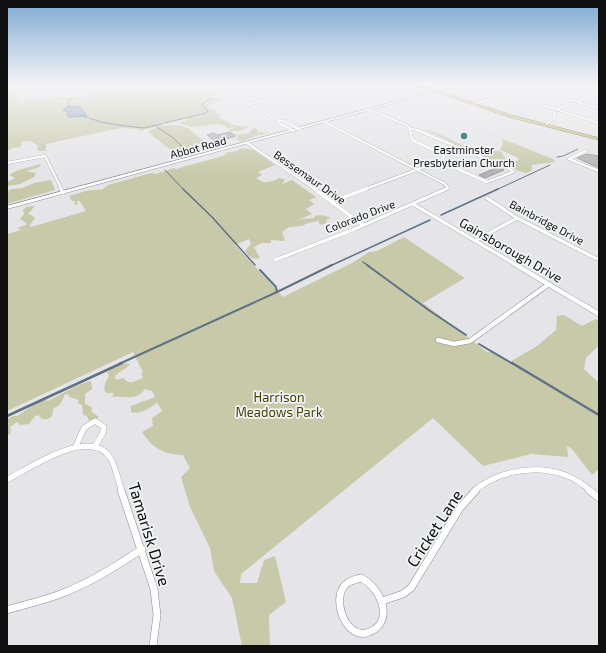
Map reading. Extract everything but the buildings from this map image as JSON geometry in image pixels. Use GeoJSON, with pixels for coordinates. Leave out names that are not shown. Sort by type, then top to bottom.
{"type":"FeatureCollection","features":[{"type":"Feature","properties":{"kind":"main road","name":"Abbot Road"},"geometry":{"type":"LineString","coordinates":[[7,208],[352,114]]}},
{"type":"Feature","properties":{"kind":"main road"},"geometry":{"type":"LineString","coordinates":[[505,114],[544,126],[599,139]]}},
{"type":"Feature","properties":{"kind":"street"},"geometry":{"type":"LineString","coordinates":[[267,114],[299,129]]}},
{"type":"Feature","properties":{"kind":"street"},"geometry":{"type":"LineString","coordinates":[[383,114],[407,125],[409,128],[418,130],[480,156],[510,169],[513,172],[487,182],[440,161]]}},
{"type":"Feature","properties":{"kind":"street"},"geometry":{"type":"LineString","coordinates":[[544,126],[554,118],[555,114]]}},
{"type":"Feature","properties":{"kind":"street"},"geometry":{"type":"LineString","coordinates":[[571,114],[599,123]]}},
{"type":"Feature","properties":{"kind":"street"},"geometry":{"type":"LineString","coordinates":[[277,120],[279,123],[294,131]]}},
{"type":"Feature","properties":{"kind":"street"},"geometry":{"type":"LineString","coordinates":[[325,122],[417,169]]}},
{"type":"Feature","properties":{"kind":"street"},"geometry":{"type":"LineString","coordinates":[[331,202],[440,161],[444,158],[444,156],[412,140],[409,128]]}},
{"type":"Feature","properties":{"kind":"street","name":"Bessemaur Drive"},"geometry":{"type":"LineString","coordinates":[[247,143],[316,190],[363,226]]}},
{"type":"Feature","properties":{"kind":"street"},"geometry":{"type":"LineString","coordinates":[[586,151],[569,159],[599,171]]}},
{"type":"Feature","properties":{"kind":"street"},"geometry":{"type":"LineString","coordinates":[[7,163],[44,155],[47,157],[63,193]]}},
{"type":"Feature","properties":{"kind":"street","name":"Colorado Drive"},"geometry":{"type":"LineString","coordinates":[[275,260],[326,239],[363,226],[448,188],[448,186],[417,169]]}},
{"type":"Feature","properties":{"kind":"street","name":"Bainbridge Drive"},"geometry":{"type":"LineString","coordinates":[[487,198],[517,218],[597,259],[599,258]]}},
{"type":"Feature","properties":{"kind":"street","name":"Gainsborough Drive"},"geometry":{"type":"LineString","coordinates":[[413,204],[599,314]]}},
{"type":"Feature","properties":{"kind":"street"},"geometry":{"type":"LineString","coordinates":[[475,241],[517,218]]}},
{"type":"Feature","properties":{"kind":"street"},"geometry":{"type":"LineString","coordinates":[[438,340],[451,344],[462,344],[470,340],[549,284]]}},
{"type":"Feature","properties":{"kind":"street"},"geometry":{"type":"LineString","coordinates":[[76,446],[82,429],[86,425],[95,421],[104,427],[95,446]]}},
{"type":"Feature","properties":{"kind":"street","name":"Tamarisk Drive"},"geometry":{"type":"LineString","coordinates":[[7,480],[66,449],[76,446],[95,446],[111,458],[154,589],[158,615],[153,646]]}},
{"type":"Feature","properties":{"kind":"street","name":"Cricket Lane"},"geometry":{"type":"LineString","coordinates":[[382,601],[403,594],[411,588],[467,498],[486,481],[501,474],[520,471],[545,470],[563,474],[599,498]]}},
{"type":"Feature","properties":{"kind":"street"},"geometry":{"type":"LineString","coordinates":[[7,610],[46,599],[67,591],[96,577],[142,549]]}},
{"type":"Feature","properties":{"kind":"street"},"geometry":{"type":"LineString","coordinates":[[360,578],[367,580],[374,585],[382,601],[381,619],[372,632],[364,634],[354,631],[344,622],[341,613],[340,595],[348,582],[360,578]]}},
{"type":"Feature","properties":{"kind":"green space"},"geometry":{"type":"Polygon","coordinates":[[[7,114],[220,114],[221,115],[218,118],[231,123],[230,125],[250,127],[239,131],[229,131],[229,129],[235,128],[227,128],[226,126],[216,124],[192,127],[179,123],[187,120],[187,118],[139,131],[138,129],[121,128],[46,144],[45,151],[38,151],[37,145],[31,141],[22,142],[20,147],[12,148],[7,151],[7,114]]]}},
{"type":"Feature","properties":{"kind":"green space"},"geometry":{"type":"Polygon","coordinates":[[[178,125],[188,128],[207,144],[177,155],[148,131],[161,126],[178,125]]]}},
{"type":"Feature","properties":{"kind":"green space"},"geometry":{"type":"Polygon","coordinates":[[[253,128],[257,129],[258,132],[270,133],[258,135],[242,141],[236,140],[238,137],[237,135],[249,133],[253,128]]]}},
{"type":"Feature","properties":{"kind":"green space"},"geometry":{"type":"Polygon","coordinates":[[[476,128],[553,159],[555,162],[532,165],[532,170],[527,173],[519,171],[468,150],[424,129],[435,132],[470,148],[502,152],[504,157],[508,160],[519,160],[517,157],[500,150],[503,143],[502,139],[476,128]]]}},
{"type":"Feature","properties":{"kind":"green space","name":"Harrison Meadows Park"},"geometry":{"type":"Polygon","coordinates":[[[242,148],[254,150],[275,165],[258,172],[262,175],[256,178],[262,182],[274,181],[280,178],[285,180],[282,184],[292,180],[316,197],[309,200],[314,204],[306,209],[312,214],[293,222],[302,219],[314,218],[315,216],[320,215],[329,217],[329,219],[326,220],[327,222],[323,224],[319,224],[319,221],[302,226],[289,227],[282,232],[284,241],[271,240],[271,243],[262,243],[254,247],[260,258],[251,258],[245,251],[251,244],[249,239],[235,245],[283,297],[352,263],[369,252],[377,251],[404,237],[465,278],[423,303],[487,352],[492,352],[508,363],[537,346],[556,330],[557,316],[564,315],[582,326],[596,319],[599,321],[599,345],[586,358],[584,369],[599,383],[599,469],[592,475],[572,449],[567,446],[568,457],[531,454],[483,466],[433,418],[241,574],[240,583],[257,583],[264,560],[275,556],[286,602],[269,615],[270,646],[242,646],[232,598],[214,571],[210,548],[190,507],[181,477],[190,468],[183,455],[160,450],[150,443],[142,432],[153,426],[152,418],[162,411],[157,402],[149,409],[142,412],[131,412],[131,406],[155,397],[152,391],[145,389],[142,393],[134,397],[112,397],[114,393],[106,393],[104,389],[109,376],[107,373],[110,370],[126,363],[130,364],[127,368],[120,371],[115,377],[116,380],[123,378],[130,382],[143,378],[141,374],[143,372],[133,352],[7,411],[7,234],[21,230],[17,228],[26,225],[26,223],[20,219],[24,214],[23,210],[26,207],[35,206],[28,214],[35,218],[30,225],[31,227],[86,211],[79,200],[77,202],[78,204],[74,205],[75,201],[72,201],[69,196],[88,190],[102,189],[108,185],[151,173],[156,174],[174,168],[176,169],[226,155],[225,153],[237,151],[242,148]]]}},
{"type":"Feature","properties":{"kind":"green space"},"geometry":{"type":"Polygon","coordinates":[[[41,164],[40,167],[26,171],[36,173],[34,177],[20,184],[7,186],[7,182],[15,178],[9,175],[18,170],[41,164]]]}},
{"type":"Feature","properties":{"kind":"green space"},"geometry":{"type":"Polygon","coordinates":[[[51,180],[55,190],[7,204],[7,191],[22,188],[34,183],[51,180]]]}},
{"type":"Feature","properties":{"kind":"green space"},"geometry":{"type":"Polygon","coordinates":[[[91,381],[92,389],[85,394],[85,404],[92,407],[92,412],[99,417],[89,421],[87,416],[83,415],[82,405],[78,403],[79,400],[69,397],[68,394],[64,395],[62,402],[53,409],[52,416],[48,419],[42,419],[38,415],[35,416],[29,424],[20,425],[17,422],[10,427],[11,433],[7,436],[7,419],[17,416],[43,399],[48,401],[74,387],[91,381]]]}},
{"type":"Feature","properties":{"kind":"water"},"geometry":{"type":"Polygon","coordinates":[[[67,114],[86,114],[87,116],[69,117],[67,114]]]}},
{"type":"Feature","properties":{"kind":"waterway"},"geometry":{"type":"LineString","coordinates":[[165,123],[200,114]]}},
{"type":"Feature","properties":{"kind":"waterway"},"geometry":{"type":"LineString","coordinates":[[83,116],[101,122],[125,126]]}},
{"type":"Feature","properties":{"kind":"waterway"},"geometry":{"type":"LineString","coordinates":[[126,126],[144,128],[162,124]]}},
{"type":"Feature","properties":{"kind":"waterway"},"geometry":{"type":"LineString","coordinates":[[157,127],[172,137],[188,152]]}},
{"type":"Feature","properties":{"kind":"waterway"},"geometry":{"type":"LineString","coordinates":[[557,157],[563,156],[578,149]]}},
{"type":"Feature","properties":{"kind":"waterway"},"geometry":{"type":"LineString","coordinates":[[496,190],[550,165]]}},
{"type":"Feature","properties":{"kind":"waterway"},"geometry":{"type":"LineString","coordinates":[[165,170],[184,190]]}},
{"type":"Feature","properties":{"kind":"waterway"},"geometry":{"type":"LineString","coordinates":[[441,215],[498,189]]}},
{"type":"Feature","properties":{"kind":"waterway"},"geometry":{"type":"LineString","coordinates":[[184,190],[212,217],[255,265]]}},
{"type":"Feature","properties":{"kind":"waterway"},"geometry":{"type":"LineString","coordinates":[[330,266],[430,220]]}},
{"type":"Feature","properties":{"kind":"waterway"},"geometry":{"type":"LineString","coordinates":[[363,262],[369,266]]}},
{"type":"Feature","properties":{"kind":"waterway"},"geometry":{"type":"LineString","coordinates":[[277,292],[332,265]]}},
{"type":"Feature","properties":{"kind":"waterway"},"geometry":{"type":"LineString","coordinates":[[367,265],[466,335]]}},
{"type":"Feature","properties":{"kind":"waterway"},"geometry":{"type":"LineString","coordinates":[[260,270],[276,287],[277,292]]}},
{"type":"Feature","properties":{"kind":"waterway"},"geometry":{"type":"LineString","coordinates":[[119,364],[277,292]]}},
{"type":"Feature","properties":{"kind":"waterway"},"geometry":{"type":"LineString","coordinates":[[479,344],[513,364]]}},
{"type":"Feature","properties":{"kind":"waterway"},"geometry":{"type":"LineString","coordinates":[[7,416],[122,363]]}},
{"type":"Feature","properties":{"kind":"waterway"},"geometry":{"type":"LineString","coordinates":[[512,363],[599,415]]}},
{"type":"Feature","properties":{"kind":"place","name":"Eastminster Presbyterian Church"},"geometry":{"type":"Point","coordinates":[464,136]}}]}
